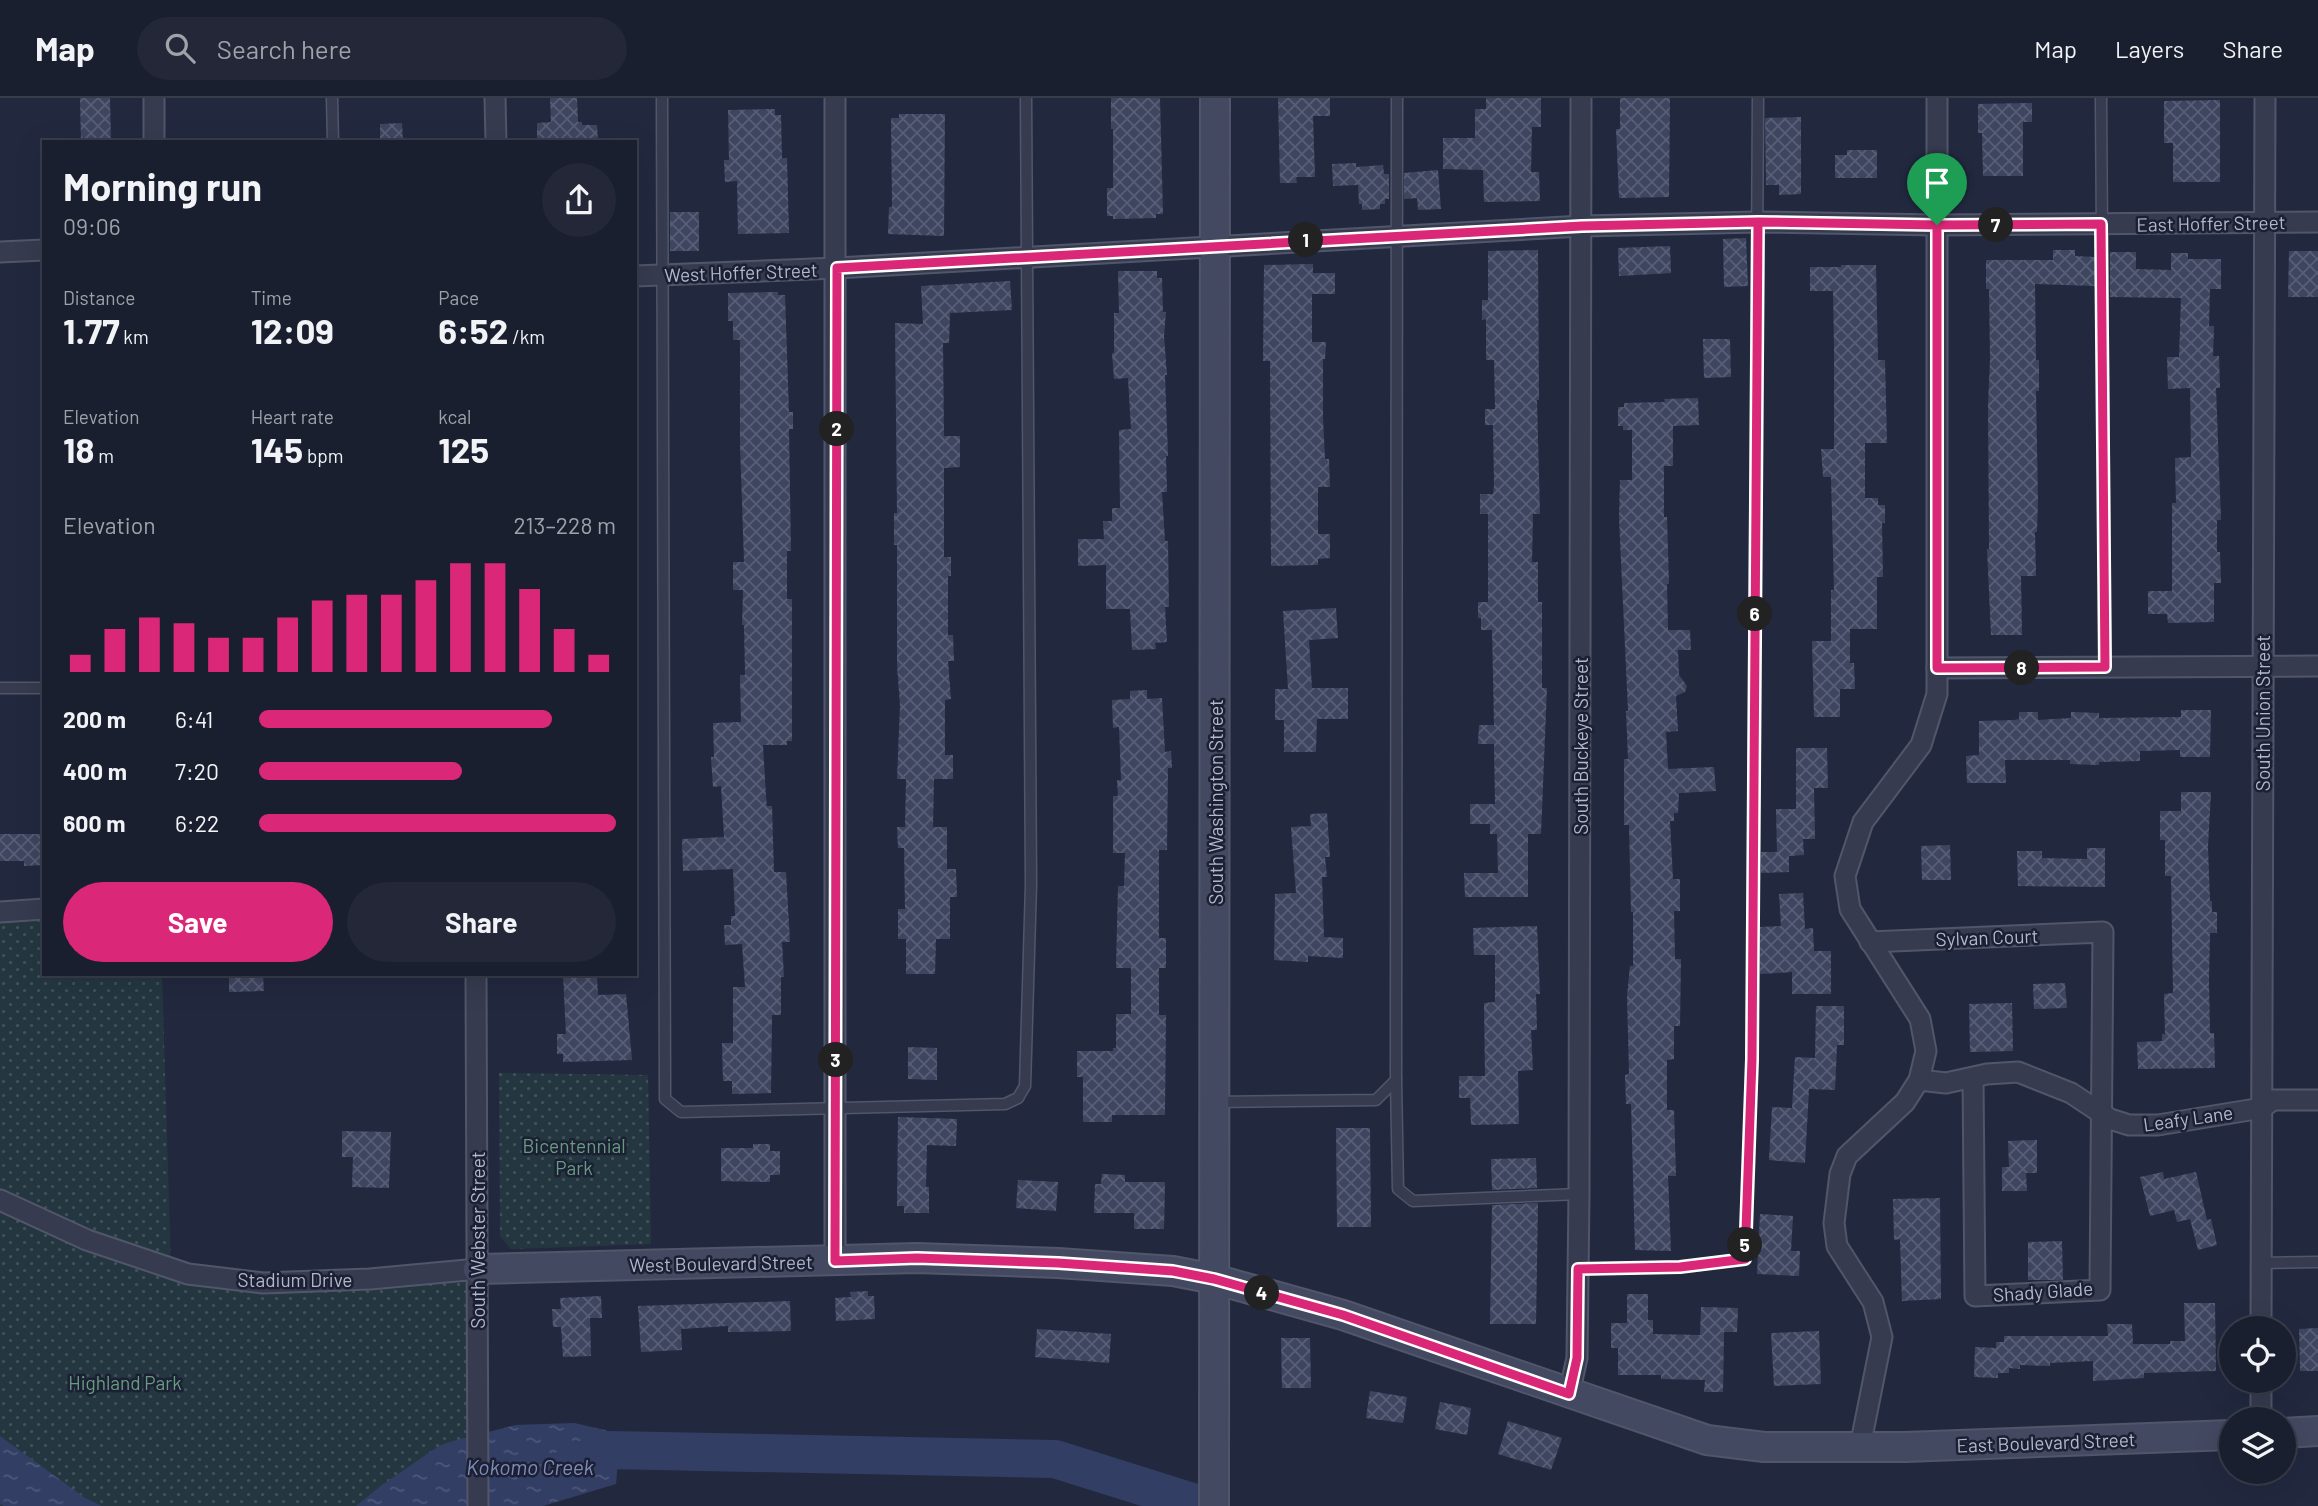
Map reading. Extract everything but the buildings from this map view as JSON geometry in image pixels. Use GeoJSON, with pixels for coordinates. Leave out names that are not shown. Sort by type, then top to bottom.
{"type":"FeatureCollection","features":[{"type":"Feature","properties":{"kind":"main road","name":"South Washington Street"},"geometry":{"type":"LineString","coordinates":[[1214,1506],[1216,98]]}},
{"type":"Feature","properties":{"kind":"main road","name":"West Boulevard Street"},"geometry":{"type":"LineString","coordinates":[[478,1269],[917,1258],[1058,1263],[1173,1271],[1214,1279],[1343,1315],[1707,1440],[1764,1447],[1860,1447]]}},
{"type":"Feature","properties":{"kind":"main road"},"geometry":{"type":"LineString","coordinates":[[2296,1432],[2318,1431]]}},
{"type":"Feature","properties":{"kind":"main road","name":"East Boulevard Street"},"geometry":{"type":"LineString","coordinates":[[1860,1447],[2219,1435]]}},
{"type":"Feature","properties":{"kind":"street"},"geometry":{"type":"LineString","coordinates":[[154,98],[154,140]]}},
{"type":"Feature","properties":{"kind":"street"},"geometry":{"type":"LineString","coordinates":[[495,98],[496,140]]}},
{"type":"Feature","properties":{"kind":"street"},"geometry":{"type":"LineString","coordinates":[[835,98],[835,1261]]}},
{"type":"Feature","properties":{"kind":"street","name":"South Buckeye Street"},"geometry":{"type":"LineString","coordinates":[[1569,1394],[1577,1358],[1579,1194],[1581,98]]}},
{"type":"Feature","properties":{"kind":"street"},"geometry":{"type":"LineString","coordinates":[[1860,1447],[1882,1337],[1873,1302],[1837,1246],[1834,1223],[1840,1174],[1847,1156],[1905,1101],[1919,1080],[1926,1051],[1920,1018],[1850,908],[1845,876],[1863,822],[1921,745],[1937,694],[1937,98]]}},
{"type":"Feature","properties":{"kind":"street","name":"South Union Street"},"geometry":{"type":"LineString","coordinates":[[2261,1316],[2265,98]]}},
{"type":"Feature","properties":{"kind":"street","name":"West Hoffer Street"},"geometry":{"type":"LineString","coordinates":[[637,275],[837,268],[1582,226],[1758,222],[1937,225]]}},
{"type":"Feature","properties":{"kind":"street","name":"East Hoffer Street"},"geometry":{"type":"LineString","coordinates":[[1937,225],[2318,222]]}},
{"type":"Feature","properties":{"kind":"street"},"geometry":{"type":"LineString","coordinates":[[0,252],[42,250]]}},
{"type":"Feature","properties":{"kind":"street"},"geometry":{"type":"LineString","coordinates":[[1937,668],[2318,666]]}},
{"type":"Feature","properties":{"kind":"street"},"geometry":{"type":"LineString","coordinates":[[0,912],[42,909]]}},
{"type":"Feature","properties":{"kind":"street","name":"Sylvan Court"},"geometry":{"type":"LineString","coordinates":[[1870,943],[2104,932]]}},
{"type":"Feature","properties":{"kind":"street","name":"Shady Glade"},"geometry":{"type":"LineString","coordinates":[[1973,1078],[1975,1296],[2100,1290],[2104,932]]}},
{"type":"Feature","properties":{"kind":"street","name":"South Webster Street"},"geometry":{"type":"LineString","coordinates":[[476,976],[478,1506]]}},
{"type":"Feature","properties":{"kind":"street","name":"Leafy Lane"},"geometry":{"type":"LineString","coordinates":[[1919,1080],[1946,1083],[1987,1073],[2018,1072],[2071,1093],[2110,1119],[2129,1125],[2158,1125],[2262,1108],[2273,1100],[2318,1100]]}},
{"type":"Feature","properties":{"kind":"street","name":"Stadium Drive"},"geometry":{"type":"LineString","coordinates":[[0,1200],[87,1240],[188,1274],[263,1283],[370,1279],[478,1269]]}},
{"type":"Feature","properties":{"kind":"lane"},"geometry":{"type":"LineString","coordinates":[[332,98],[332,140]]}},
{"type":"Feature","properties":{"kind":"lane"},"geometry":{"type":"LineString","coordinates":[[662,98],[665,1099],[681,1112],[836,1106],[1004,1104],[1018,1098],[1025,1086],[1031,885],[1026,98]]}},
{"type":"Feature","properties":{"kind":"lane"},"geometry":{"type":"LineString","coordinates":[[1397,98],[1398,1189],[1413,1201],[1579,1194]]}},
{"type":"Feature","properties":{"kind":"lane"},"geometry":{"type":"LineString","coordinates":[[1578,1269],[1680,1267],[1745,1259],[1752,1045],[1758,98]]}},
{"type":"Feature","properties":{"kind":"lane"},"geometry":{"type":"LineString","coordinates":[[2101,98],[2105,667]]}},
{"type":"Feature","properties":{"kind":"lane"},"geometry":{"type":"LineString","coordinates":[[0,688],[42,688]]}},
{"type":"Feature","properties":{"kind":"lane"},"geometry":{"type":"LineString","coordinates":[[1215,1102],[1376,1100],[1396,1080]]}},
{"type":"Feature","properties":{"kind":"lane"},"geometry":{"type":"LineString","coordinates":[[2261,1263],[2318,1262]]}},
{"type":"Feature","properties":{"kind":"green space","name":"Highland Park"},"geometry":{"type":"Polygon","coordinates":[[[42,909],[42,976],[162,976],[171,1269],[263,1283],[478,1269],[478,1506],[0,1506],[0,912],[42,909]]]}},
{"type":"Feature","properties":{"kind":"green space","name":"Bicentennial Park"},"geometry":{"type":"Polygon","coordinates":[[[499,1073],[648,1075],[651,1244],[511,1249],[500,1236],[499,1073]]]}},
{"type":"Feature","properties":{"kind":"water","name":"Kokomo Creek"},"geometry":{"type":"Polygon","coordinates":[[[574,1423],[605,1430],[620,1437],[616,1484],[543,1506],[356,1506],[439,1446],[516,1425],[574,1423]]]}},
{"type":"Feature","properties":{"kind":"water"},"geometry":{"type":"Polygon","coordinates":[[[0,1436],[85,1498],[102,1506],[0,1504],[0,1436]]]}},
{"type":"Feature","properties":{"kind":"waterway","name":"Kokomo Creek"},"geometry":{"type":"LineString","coordinates":[[570,1465],[609,1450],[1055,1459],[1195,1503]]}},
{"type":"Feature","properties":{"kind":"route"},"geometry":{"type":"LineString","coordinates":[[1937,225],[1810,222],[1758,222],[1582,226],[837,268],[835,1261],[917,1258],[1058,1263],[1173,1271],[1214,1279],[1343,1315],[1569,1394],[1577,1358],[1578,1269],[1680,1267],[1745,1259],[1752,1059],[1758,222],[1937,225],[2101,224],[2105,667],[1937,668],[1937,225]]}}]}
